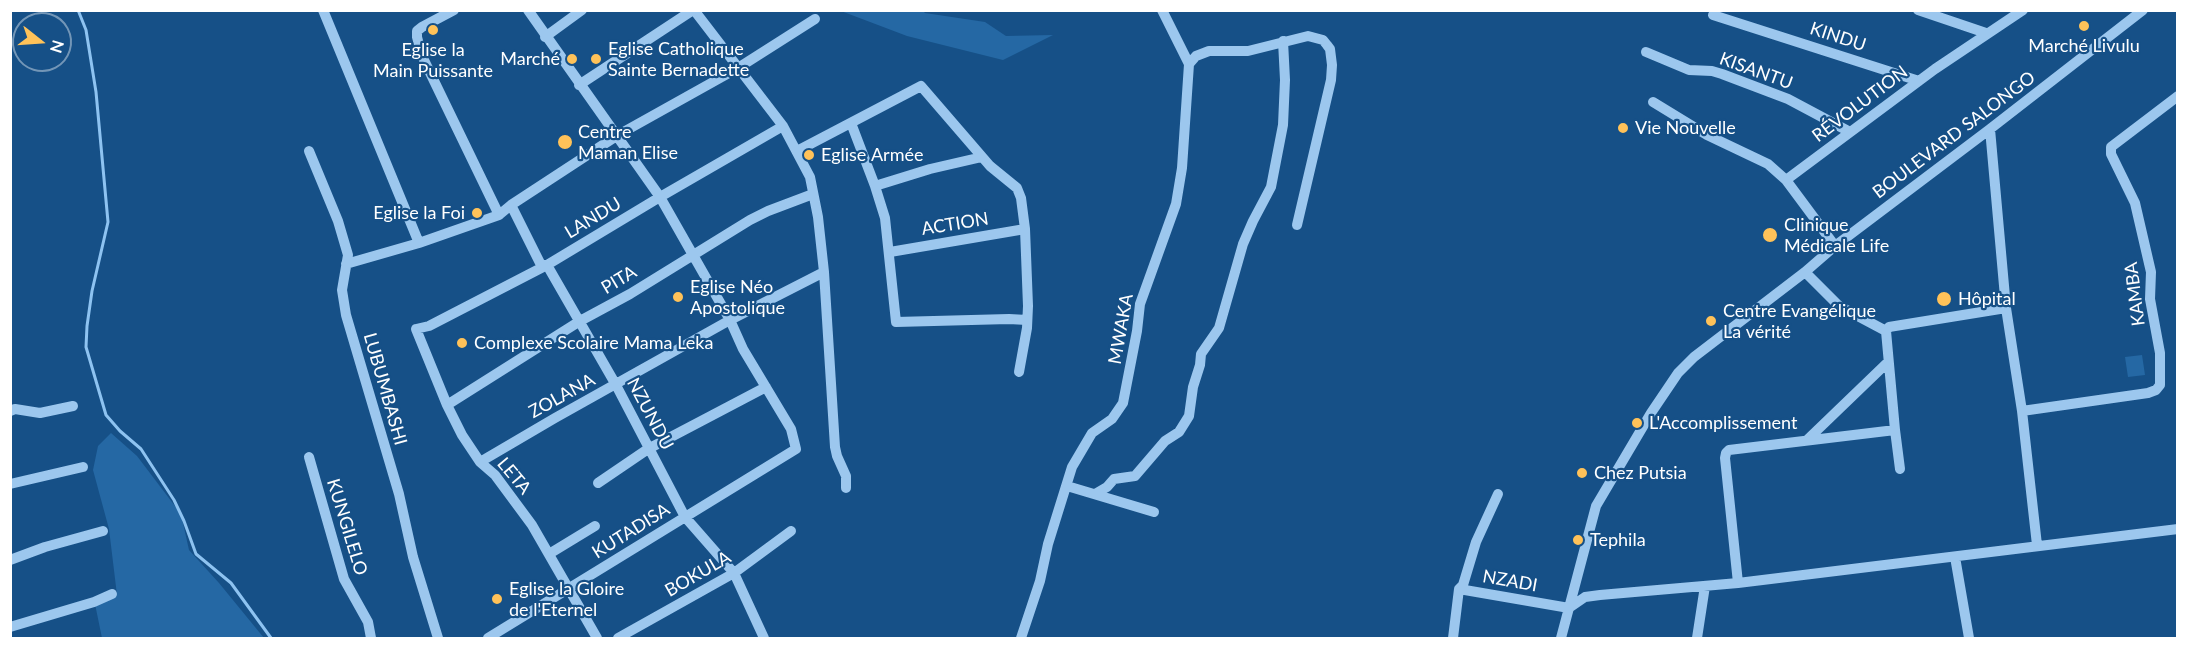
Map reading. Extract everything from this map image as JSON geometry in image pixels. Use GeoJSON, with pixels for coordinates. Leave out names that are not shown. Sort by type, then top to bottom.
{"type":"FeatureCollection","features":[{"type":"Feature","properties":{"kind":"street"},"geometry":{"type":"LineString","coordinates":[[323,10],[419,243]]}},
{"type":"Feature","properties":{"kind":"street"},"geometry":{"type":"LineString","coordinates":[[454,10],[417,31],[417,37],[422,56],[499,215]]}},
{"type":"Feature","properties":{"kind":"street"},"geometry":{"type":"LineString","coordinates":[[528,10],[660,197],[765,387],[648,449],[598,483]]}},
{"type":"Feature","properties":{"kind":"street"},"geometry":{"type":"LineString","coordinates":[[545,37],[582,10]]}},
{"type":"Feature","properties":{"kind":"street"},"geometry":{"type":"LineString","coordinates":[[579,85],[693,10],[783,126],[810,177],[813,194],[824,272],[837,456],[846,476],[846,488]]}},
{"type":"Feature","properties":{"kind":"street"},"geometry":{"type":"LineString","coordinates":[[1162,10],[1189,64],[1196,56],[1209,51],[1248,51],[1308,36],[1323,40],[1330,49],[1331,80],[1298,225]]}},
{"type":"Feature","properties":{"kind":"street"},"geometry":{"type":"LineString","coordinates":[[1918,10],[1986,33]]}},
{"type":"Feature","properties":{"kind":"street","name":"RÉVOLUTION"},"geometry":{"type":"LineString","coordinates":[[1786,180],[1919,81],[1986,33],[2023,10]]}},
{"type":"Feature","properties":{"kind":"street","name":"BOULEVARD SALONGO"},"geometry":{"type":"LineString","coordinates":[[1561,639],[1596,506],[1646,422],[1678,374],[1709,343],[1805,272],[1835,246],[2143,10]]}},
{"type":"Feature","properties":{"kind":"street","name":"KINDU"},"geometry":{"type":"LineString","coordinates":[[1713,15],[1919,81]]}},
{"type":"Feature","properties":{"kind":"street"},"geometry":{"type":"LineString","coordinates":[[346,264],[419,243],[499,215],[618,135],[738,68],[815,19]]}},
{"type":"Feature","properties":{"kind":"street"},"geometry":{"type":"LineString","coordinates":[[1095,494],[1107,487],[1114,479],[1135,476],[1166,441],[1179,432],[1189,416],[1201,354],[1219,328],[1244,244],[1271,187],[1283,125],[1285,80],[1283,41]]}},
{"type":"Feature","properties":{"kind":"street","name":"KISANTU"},"geometry":{"type":"LineString","coordinates":[[1646,52],[1689,70],[1712,71],[1788,99],[1850,132]]}},
{"type":"Feature","properties":{"kind":"street","name":"MWAKA"},"geometry":{"type":"LineString","coordinates":[[1021,639],[1072,467],[1092,433],[1112,419],[1123,403],[1140,304],[1176,204],[1182,168],[1189,64]]}},
{"type":"Feature","properties":{"kind":"street"},"geometry":{"type":"LineString","coordinates":[[797,151],[921,86],[990,166],[1017,188],[1021,198],[1025,229],[1028,320],[1019,372]]}},
{"type":"Feature","properties":{"kind":"street","name":"KAMBA"},"geometry":{"type":"LineString","coordinates":[[2022,411],[2148,393],[2156,390],[2160,385],[2160,353],[2150,299],[2151,272],[2135,203],[2111,154],[2111,147],[2178,96]]}},
{"type":"Feature","properties":{"kind":"street"},"geometry":{"type":"LineString","coordinates":[[1653,102],[1707,135],[1768,165],[1786,180],[1835,246]]}},
{"type":"Feature","properties":{"kind":"street"},"geometry":{"type":"LineString","coordinates":[[851,123],[885,218],[896,322],[1028,320]]}},
{"type":"Feature","properties":{"kind":"street","name":"LANDU"},"geometry":{"type":"LineString","coordinates":[[416,329],[429,326],[547,265],[783,126]]}},
{"type":"Feature","properties":{"kind":"street"},"geometry":{"type":"LineString","coordinates":[[1990,129],[2006,308],[2022,411],[2037,545]]}},
{"type":"Feature","properties":{"kind":"street","name":"LUBUMBASHI"},"geometry":{"type":"LineString","coordinates":[[309,151],[338,221],[348,255],[342,290],[346,315],[399,494],[413,557],[438,639]]}},
{"type":"Feature","properties":{"kind":"street"},"geometry":{"type":"LineString","coordinates":[[875,186],[930,169],[982,157]]}},
{"type":"Feature","properties":{"kind":"street","name":"PITA"},"geometry":{"type":"LineString","coordinates":[[447,405],[580,321],[630,294],[768,211],[813,194]]}},
{"type":"Feature","properties":{"kind":"street","name":"NZUNDU"},"geometry":{"type":"LineString","coordinates":[[511,205],[541,265],[547,265],[616,385],[685,517],[734,573],[764,639]]}},
{"type":"Feature","properties":{"kind":"street","name":"ACTION"},"geometry":{"type":"LineString","coordinates":[[890,252],[1025,229]]}},
{"type":"Feature","properties":{"kind":"street","name":"ZOLANA"},"geometry":{"type":"LineString","coordinates":[[480,462],[730,320],[824,272]]}},
{"type":"Feature","properties":{"kind":"street"},"geometry":{"type":"LineString","coordinates":[[1805,272],[1839,306],[1886,330]]}},
{"type":"Feature","properties":{"kind":"street"},"geometry":{"type":"LineString","coordinates":[[1886,330],[1889,327],[2006,308]]}},
{"type":"Feature","properties":{"kind":"street","name":"LETA"},"geometry":{"type":"LineString","coordinates":[[416,329],[447,405],[462,435],[480,462],[495,475],[509,494],[549,554],[597,639]]}},
{"type":"Feature","properties":{"kind":"street"},"geometry":{"type":"LineString","coordinates":[[1886,330],[1894,430],[1900,469]]}},
{"type":"Feature","properties":{"kind":"street"},"geometry":{"type":"LineString","coordinates":[[1807,441],[1888,362]]}},
{"type":"Feature","properties":{"kind":"street","name":"KUTADISA"},"geometry":{"type":"LineString","coordinates":[[489,639],[793,453],[796,445],[791,429],[765,387]]}},
{"type":"Feature","properties":{"kind":"street"},"geometry":{"type":"LineString","coordinates":[[10,411],[15,409],[40,413],[73,405]]}},
{"type":"Feature","properties":{"kind":"street"},"geometry":{"type":"LineString","coordinates":[[1737,583],[1725,458],[1729,450],[1894,430]]}},
{"type":"Feature","properties":{"kind":"street","name":"KUNGILELO"},"geometry":{"type":"LineString","coordinates":[[309,457],[344,579],[368,622],[371,639]]}},
{"type":"Feature","properties":{"kind":"street"},"geometry":{"type":"LineString","coordinates":[[10,484],[83,467]]}},
{"type":"Feature","properties":{"kind":"street"},"geometry":{"type":"LineString","coordinates":[[1067,486],[1154,512]]}},
{"type":"Feature","properties":{"kind":"street"},"geometry":{"type":"LineString","coordinates":[[1459,589],[1463,585],[1476,542],[1498,494]]}},
{"type":"Feature","properties":{"kind":"street"},"geometry":{"type":"LineString","coordinates":[[549,554],[595,526]]}},
{"type":"Feature","properties":{"kind":"street"},"geometry":{"type":"LineString","coordinates":[[1569,608],[1585,597],[1737,583],[2178,529]]}},
{"type":"Feature","properties":{"kind":"street"},"geometry":{"type":"LineString","coordinates":[[10,560],[45,547],[103,531]]}},
{"type":"Feature","properties":{"kind":"street","name":"BOKULA"},"geometry":{"type":"LineString","coordinates":[[618,639],[734,573],[791,531]]}},
{"type":"Feature","properties":{"kind":"street"},"geometry":{"type":"LineString","coordinates":[[1955,556],[1969,639]]}},
{"type":"Feature","properties":{"kind":"street"},"geometry":{"type":"LineString","coordinates":[[1697,639],[1705,586]]}},
{"type":"Feature","properties":{"kind":"street","name":"NZADI"},"geometry":{"type":"LineString","coordinates":[[1453,639],[1459,589],[1569,608]]}},
{"type":"Feature","properties":{"kind":"street"},"geometry":{"type":"LineString","coordinates":[[10,627],[94,602],[112,594]]}},
{"type":"Feature","properties":{"kind":"shaded area"},"geometry":{"type":"Polygon","coordinates":[[[841,11],[923,11],[985,22],[1006,36],[1053,35],[1003,60],[907,36],[841,11]]]}},
{"type":"Feature","properties":{"kind":"shaded area"},"geometry":{"type":"Polygon","coordinates":[[[2142,355],[2145,375],[2128,377],[2125,357],[2142,355]]]}},
{"type":"Feature","properties":{"kind":"shaded area"},"geometry":{"type":"Polygon","coordinates":[[[111,433],[137,456],[181,514],[189,550],[264,638],[102,638],[95,604],[117,595],[109,529],[93,470],[98,446],[111,433]]]}},
{"type":"Feature","properties":{"kind":"waterway"},"geometry":{"type":"LineString","coordinates":[[78,10],[86,30],[96,92],[108,222],[92,291],[86,347],[106,415],[141,449],[174,500],[196,554],[231,583],[271,638]]}},
{"type":"Feature","properties":{"kind":"place","name":"Marché Livulu"},"geometry":{"type":"Point","coordinates":[2084,26]}},
{"type":"Feature","properties":{"kind":"place","name":"Eglise la Main Puissante"},"geometry":{"type":"Point","coordinates":[433,30]}},
{"type":"Feature","properties":{"kind":"place","name":"Marché"},"geometry":{"type":"Point","coordinates":[572,59]}},
{"type":"Feature","properties":{"kind":"place","name":"Eglise Catholique Sainte Bernadette"},"geometry":{"type":"Point","coordinates":[596,59]}},
{"type":"Feature","properties":{"kind":"place","name":"Vie Nouvelle"},"geometry":{"type":"Point","coordinates":[1623,128]}},
{"type":"Feature","properties":{"kind":"place","name":"Centre Maman Elise"},"geometry":{"type":"Point","coordinates":[565,142]}},
{"type":"Feature","properties":{"kind":"place","name":"Eglise Armée"},"geometry":{"type":"Point","coordinates":[809,155]}},
{"type":"Feature","properties":{"kind":"place","name":"Eglise la Foi"},"geometry":{"type":"Point","coordinates":[477,213]}},
{"type":"Feature","properties":{"kind":"place","name":"Clinique Médicale Life"},"geometry":{"type":"Point","coordinates":[1770,235]}},
{"type":"Feature","properties":{"kind":"place","name":"Eglise Néo Apostolique"},"geometry":{"type":"Point","coordinates":[678,297]}},
{"type":"Feature","properties":{"kind":"place","name":"Hôpital"},"geometry":{"type":"Point","coordinates":[1944,299]}},
{"type":"Feature","properties":{"kind":"place","name":"Centre Evangélique La vérité"},"geometry":{"type":"Point","coordinates":[1711,321]}},
{"type":"Feature","properties":{"kind":"place","name":"Complexe Scolaire Mama Leka"},"geometry":{"type":"Point","coordinates":[462,343]}},
{"type":"Feature","properties":{"kind":"place","name":"L'Accomplissement"},"geometry":{"type":"Point","coordinates":[1637,423]}},
{"type":"Feature","properties":{"kind":"place","name":"Chez Putsia"},"geometry":{"type":"Point","coordinates":[1582,473]}},
{"type":"Feature","properties":{"kind":"place","name":"Tephila"},"geometry":{"type":"Point","coordinates":[1578,540]}},
{"type":"Feature","properties":{"kind":"place","name":"Eglise la Gloire de l'Eternel"},"geometry":{"type":"Point","coordinates":[497,599]}}]}
